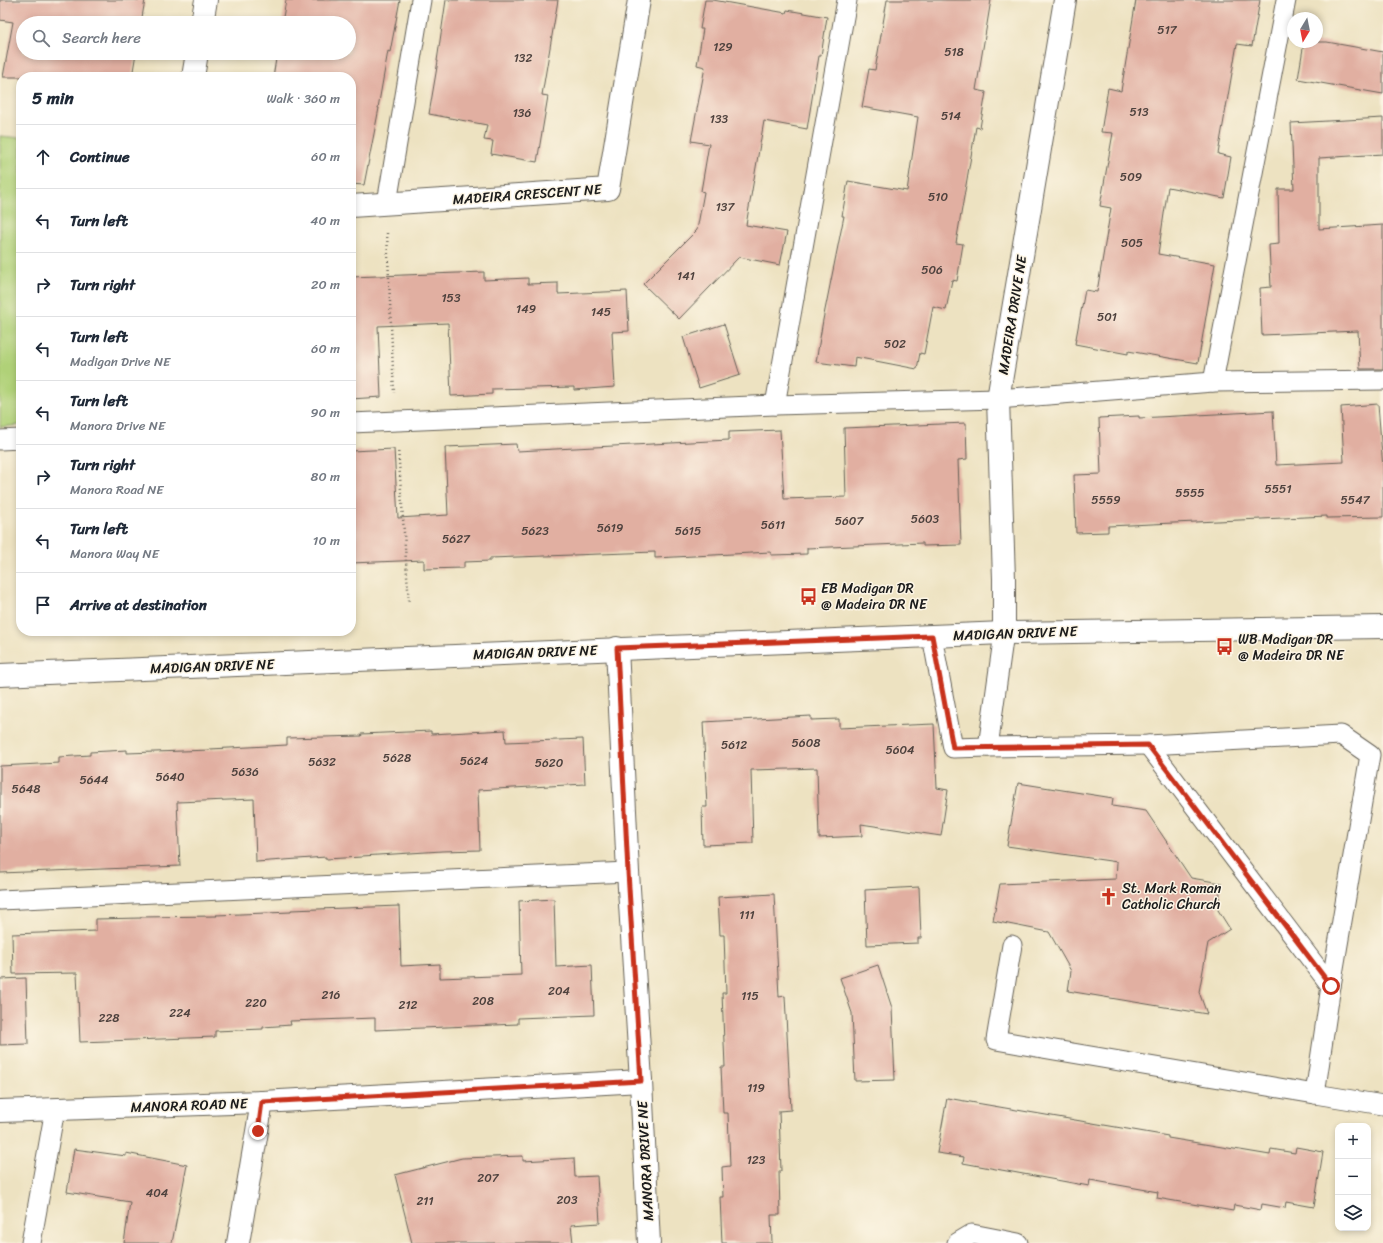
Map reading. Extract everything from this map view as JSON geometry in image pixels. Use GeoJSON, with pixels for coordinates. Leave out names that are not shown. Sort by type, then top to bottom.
{"type":"FeatureCollection","features":[{"type":"Feature","properties":{"kind":"street"},"geometry":{"type":"LineString","coordinates":[[203,16],[206,0]]}},
{"type":"Feature","properties":{"kind":"street","name":"MADEIRA CRESCENT NE"},"geometry":{"type":"LineString","coordinates":[[356,206],[608,189],[639,0]]}},
{"type":"Feature","properties":{"kind":"street","name":"MADEIRA DRIVE NE"},"geometry":{"type":"LineString","coordinates":[[1004,633],[1004,586],[998,399],[1065,0]]}},
{"type":"Feature","properties":{"kind":"street"},"geometry":{"type":"LineString","coordinates":[[194,72],[196,60]]}},
{"type":"Feature","properties":{"kind":"street","name":"MADIGAN DRIVE NE"},"geometry":{"type":"LineString","coordinates":[[0,675],[1004,633],[1383,627]]}},
{"type":"Feature","properties":{"kind":"street","name":"MANORA DRIVE NE"},"geometry":{"type":"LineString","coordinates":[[617,648],[649,1243]]}},
{"type":"Feature","properties":{"kind":"street","name":"MANORA ROAD NE"},"geometry":{"type":"LineString","coordinates":[[0,1111],[262,1102],[641,1081]]}},
{"type":"Feature","properties":{"kind":"street"},"geometry":{"type":"LineString","coordinates":[[238,1243],[262,1102]]}},
{"type":"Feature","properties":{"kind":"lane"},"geometry":{"type":"LineString","coordinates":[[387,203],[421,0]]}},
{"type":"Feature","properties":{"kind":"lane"},"geometry":{"type":"LineString","coordinates":[[775,405],[847,0]]}},
{"type":"Feature","properties":{"kind":"lane"},"geometry":{"type":"LineString","coordinates":[[1213,382],[1286,0]]}},
{"type":"Feature","properties":{"kind":"lane"},"geometry":{"type":"LineString","coordinates":[[356,423],[775,405],[998,399],[1213,382],[1383,380]]}},
{"type":"Feature","properties":{"kind":"lane"},"geometry":{"type":"LineString","coordinates":[[0,440],[16,439]]}},
{"type":"Feature","properties":{"kind":"lane"},"geometry":{"type":"LineString","coordinates":[[988,747],[1004,633]]}},
{"type":"Feature","properties":{"kind":"lane"},"geometry":{"type":"LineString","coordinates":[[932,636],[953,748],[1148,745],[1341,735],[1370,755],[1331,986],[1315,1094]]}},
{"type":"Feature","properties":{"kind":"lane"},"geometry":{"type":"LineString","coordinates":[[1148,745],[1331,986]]}},
{"type":"Feature","properties":{"kind":"lane"},"geometry":{"type":"LineString","coordinates":[[0,900],[628,872]]}},
{"type":"Feature","properties":{"kind":"lane"},"geometry":{"type":"LineString","coordinates":[[1012,945],[996,1040],[1383,1105]]}},
{"type":"Feature","properties":{"kind":"lane"},"geometry":{"type":"LineString","coordinates":[[31,1243],[55,1109]]}},
{"type":"Feature","properties":{"kind":"lane"},"geometry":{"type":"LineString","coordinates":[[957,1243],[972,1234],[1018,1243]]}},
{"type":"Feature","properties":{"kind":"green space"},"geometry":{"type":"Polygon","coordinates":[[[0,136],[16,138],[16,425],[0,427],[0,136]]]}},
{"type":"Feature","properties":{"kind":"building"},"geometry":{"type":"Polygon","coordinates":[[[0,0],[145,0],[142,16],[16,16],[16,60],[135,60],[133,72],[16,72],[16,77],[3,77],[13,22],[0,20],[0,0]]]}},
{"type":"Feature","properties":{"kind":"building"},"geometry":{"type":"Polygon","coordinates":[[[286,0],[400,0],[390,52],[388,51],[364,185],[356,184],[356,72],[274,72],[276,60],[356,60],[356,16],[283,16],[286,0]]]}},
{"type":"Feature","properties":{"kind":"building"},"geometry":{"type":"Polygon","coordinates":[[[446,0],[558,0],[542,95],[548,96],[537,162],[491,154],[493,141],[484,140],[487,125],[429,114],[446,0]]]}},
{"type":"Feature","properties":{"kind":"building"},"geometry":{"type":"Polygon","coordinates":[[[705,0],[713,0],[786,13],[787,10],[827,17],[807,129],[764,121],[746,225],[787,232],[780,265],[739,257],[679,319],[643,284],[697,230],[704,192],[701,191],[709,144],[691,141],[705,67],[697,65],[703,29],[700,29],[705,0]]]}},
{"type":"Feature","properties":{"kind":"building"},"geometry":{"type":"Polygon","coordinates":[[[887,0],[991,0],[976,90],[986,92],[980,128],[976,127],[956,243],[963,244],[957,281],[952,280],[946,310],[933,307],[924,354],[920,353],[917,369],[855,357],[854,367],[816,362],[844,216],[842,216],[848,181],[907,191],[918,117],[862,107],[869,69],[875,70],[887,0]]]}},
{"type":"Feature","properties":{"kind":"building"},"geometry":{"type":"Polygon","coordinates":[[[1136,0],[1260,0],[1252,46],[1237,44],[1218,154],[1231,157],[1224,198],[1168,187],[1158,254],[1215,264],[1198,363],[1128,351],[1128,354],[1075,344],[1085,290],[1097,292],[1111,208],[1100,206],[1113,133],[1101,132],[1108,88],[1121,91],[1136,0]]]}},
{"type":"Feature","properties":{"kind":"building"},"geometry":{"type":"Polygon","coordinates":[[[1323,42],[1327,42],[1383,52],[1383,94],[1298,79],[1303,48],[1323,48],[1323,42]]]}},
{"type":"Feature","properties":{"kind":"building"},"geometry":{"type":"Polygon","coordinates":[[[1383,118],[1383,154],[1319,158],[1319,229],[1383,225],[1383,369],[1360,369],[1358,331],[1262,335],[1260,288],[1271,287],[1269,245],[1279,244],[1278,189],[1294,189],[1291,123],[1383,118]]]}},
{"type":"Feature","properties":{"kind":"building"},"geometry":{"type":"Polygon","coordinates":[[[484,272],[484,280],[528,278],[528,284],[558,283],[558,294],[627,291],[629,331],[612,332],[615,387],[574,390],[574,387],[492,389],[492,394],[451,396],[448,323],[378,326],[381,397],[356,399],[356,277],[484,272]]]}},
{"type":"Feature","properties":{"kind":"building"},"geometry":{"type":"Polygon","coordinates":[[[724,324],[740,375],[699,388],[683,337],[724,324]]]}},
{"type":"Feature","properties":{"kind":"building"},"geometry":{"type":"Polygon","coordinates":[[[1378,404],[1383,468],[1383,517],[1327,518],[1327,516],[1108,526],[1108,532],[1076,533],[1074,475],[1101,474],[1099,418],[1139,416],[1139,418],[1273,411],[1276,465],[1344,462],[1341,407],[1378,404]]]}},
{"type":"Feature","properties":{"kind":"building"},"geometry":{"type":"Polygon","coordinates":[[[966,423],[967,459],[958,460],[961,545],[923,546],[923,543],[807,548],[807,554],[771,555],[771,552],[655,558],[655,552],[490,558],[490,561],[464,562],[464,568],[424,569],[424,560],[356,563],[356,451],[394,449],[398,518],[448,515],[445,447],[516,444],[517,451],[729,440],[729,432],[780,430],[784,499],[846,497],[844,428],[966,423]]]}},
{"type":"Feature","properties":{"kind":"building"},"geometry":{"type":"Polygon","coordinates":[[[811,716],[811,720],[839,719],[839,728],[934,724],[937,788],[948,790],[941,836],[861,824],[862,836],[819,838],[817,768],[751,770],[753,843],[703,845],[702,807],[707,807],[703,722],[811,716]]]}},
{"type":"Feature","properties":{"kind":"building"},"geometry":{"type":"Polygon","coordinates":[[[505,730],[506,742],[583,739],[585,784],[478,790],[480,850],[442,851],[326,859],[326,857],[256,862],[254,799],[177,802],[180,866],[0,873],[0,766],[59,763],[59,757],[90,755],[90,752],[127,750],[127,753],[210,750],[287,745],[287,738],[362,736],[361,734],[431,731],[431,734],[505,730]]]}},
{"type":"Feature","properties":{"kind":"building","name":"St. Mark Roman Catholic Church"},"geometry":{"type":"Polygon","coordinates":[[[1018,783],[1113,798],[1112,806],[1146,811],[1191,878],[1221,883],[1218,910],[1230,929],[1208,943],[1199,992],[1207,1014],[1068,991],[1071,971],[1049,932],[993,921],[1000,884],[1116,879],[1117,862],[1007,846],[1018,783]]]}},
{"type":"Feature","properties":{"kind":"building"},"geometry":{"type":"Polygon","coordinates":[[[919,887],[921,938],[918,938],[918,943],[867,945],[865,890],[919,887]]]}},
{"type":"Feature","properties":{"kind":"building"},"geometry":{"type":"Polygon","coordinates":[[[774,894],[779,997],[785,996],[791,1110],[779,1111],[781,1171],[779,1171],[780,1215],[771,1215],[772,1243],[722,1243],[720,1197],[723,1197],[722,1167],[730,1166],[728,1113],[723,1113],[721,1067],[725,1067],[722,993],[726,993],[724,935],[720,935],[718,897],[774,894]]]}},
{"type":"Feature","properties":{"kind":"building"},"geometry":{"type":"Polygon","coordinates":[[[554,899],[556,967],[592,965],[594,1015],[518,1018],[518,1024],[375,1030],[375,1018],[290,1021],[291,1025],[263,1027],[263,1029],[215,1031],[215,1037],[80,1042],[77,973],[13,974],[12,934],[96,931],[96,919],[217,916],[216,915],[291,912],[291,910],[399,906],[401,966],[440,964],[440,978],[521,975],[519,901],[554,899]]]}},
{"type":"Feature","properties":{"kind":"building"},"geometry":{"type":"Polygon","coordinates":[[[878,965],[892,1008],[895,1080],[855,1081],[852,1013],[840,978],[878,965]]]}},
{"type":"Feature","properties":{"kind":"building"},"geometry":{"type":"Polygon","coordinates":[[[26,978],[28,1044],[0,1045],[0,979],[26,978]]]}},
{"type":"Feature","properties":{"kind":"building"},"geometry":{"type":"Polygon","coordinates":[[[947,1098],[1270,1155],[1271,1149],[1295,1153],[1296,1147],[1323,1152],[1314,1207],[1286,1202],[1285,1208],[1262,1204],[1261,1210],[1234,1205],[1233,1211],[1157,1198],[1158,1192],[1090,1180],[1089,1186],[963,1163],[964,1157],[937,1153],[947,1098]]]}},
{"type":"Feature","properties":{"kind":"building"},"geometry":{"type":"Polygon","coordinates":[[[74,1149],[126,1156],[126,1153],[187,1165],[172,1243],[124,1243],[130,1202],[67,1192],[74,1149]]]}},
{"type":"Feature","properties":{"kind":"building"},"geometry":{"type":"Polygon","coordinates":[[[523,1156],[523,1161],[574,1158],[575,1177],[597,1176],[600,1223],[571,1225],[573,1243],[412,1243],[395,1175],[462,1158],[523,1156]]]}},
{"type":"Feature","properties":{"kind":"place","name":"EB Madigan DR @ Madeira DR NE"},"geometry":{"type":"Point","coordinates":[808,596]}},
{"type":"Feature","properties":{"kind":"place","name":"WB Madigan DR @ Madeira DR NE"},"geometry":{"type":"Point","coordinates":[1225,647]}},
{"type":"Feature","properties":{"kind":"place","name":"St. Mark Roman Catholic Church"},"geometry":{"type":"Point","coordinates":[1109,896]}},
{"type":"Feature","properties":{"kind":"route"},"geometry":{"type":"LineString","coordinates":[[258,1131],[262,1102],[641,1081],[628,872],[617,648],[932,636],[953,748],[1148,745],[1331,986]]}}]}
